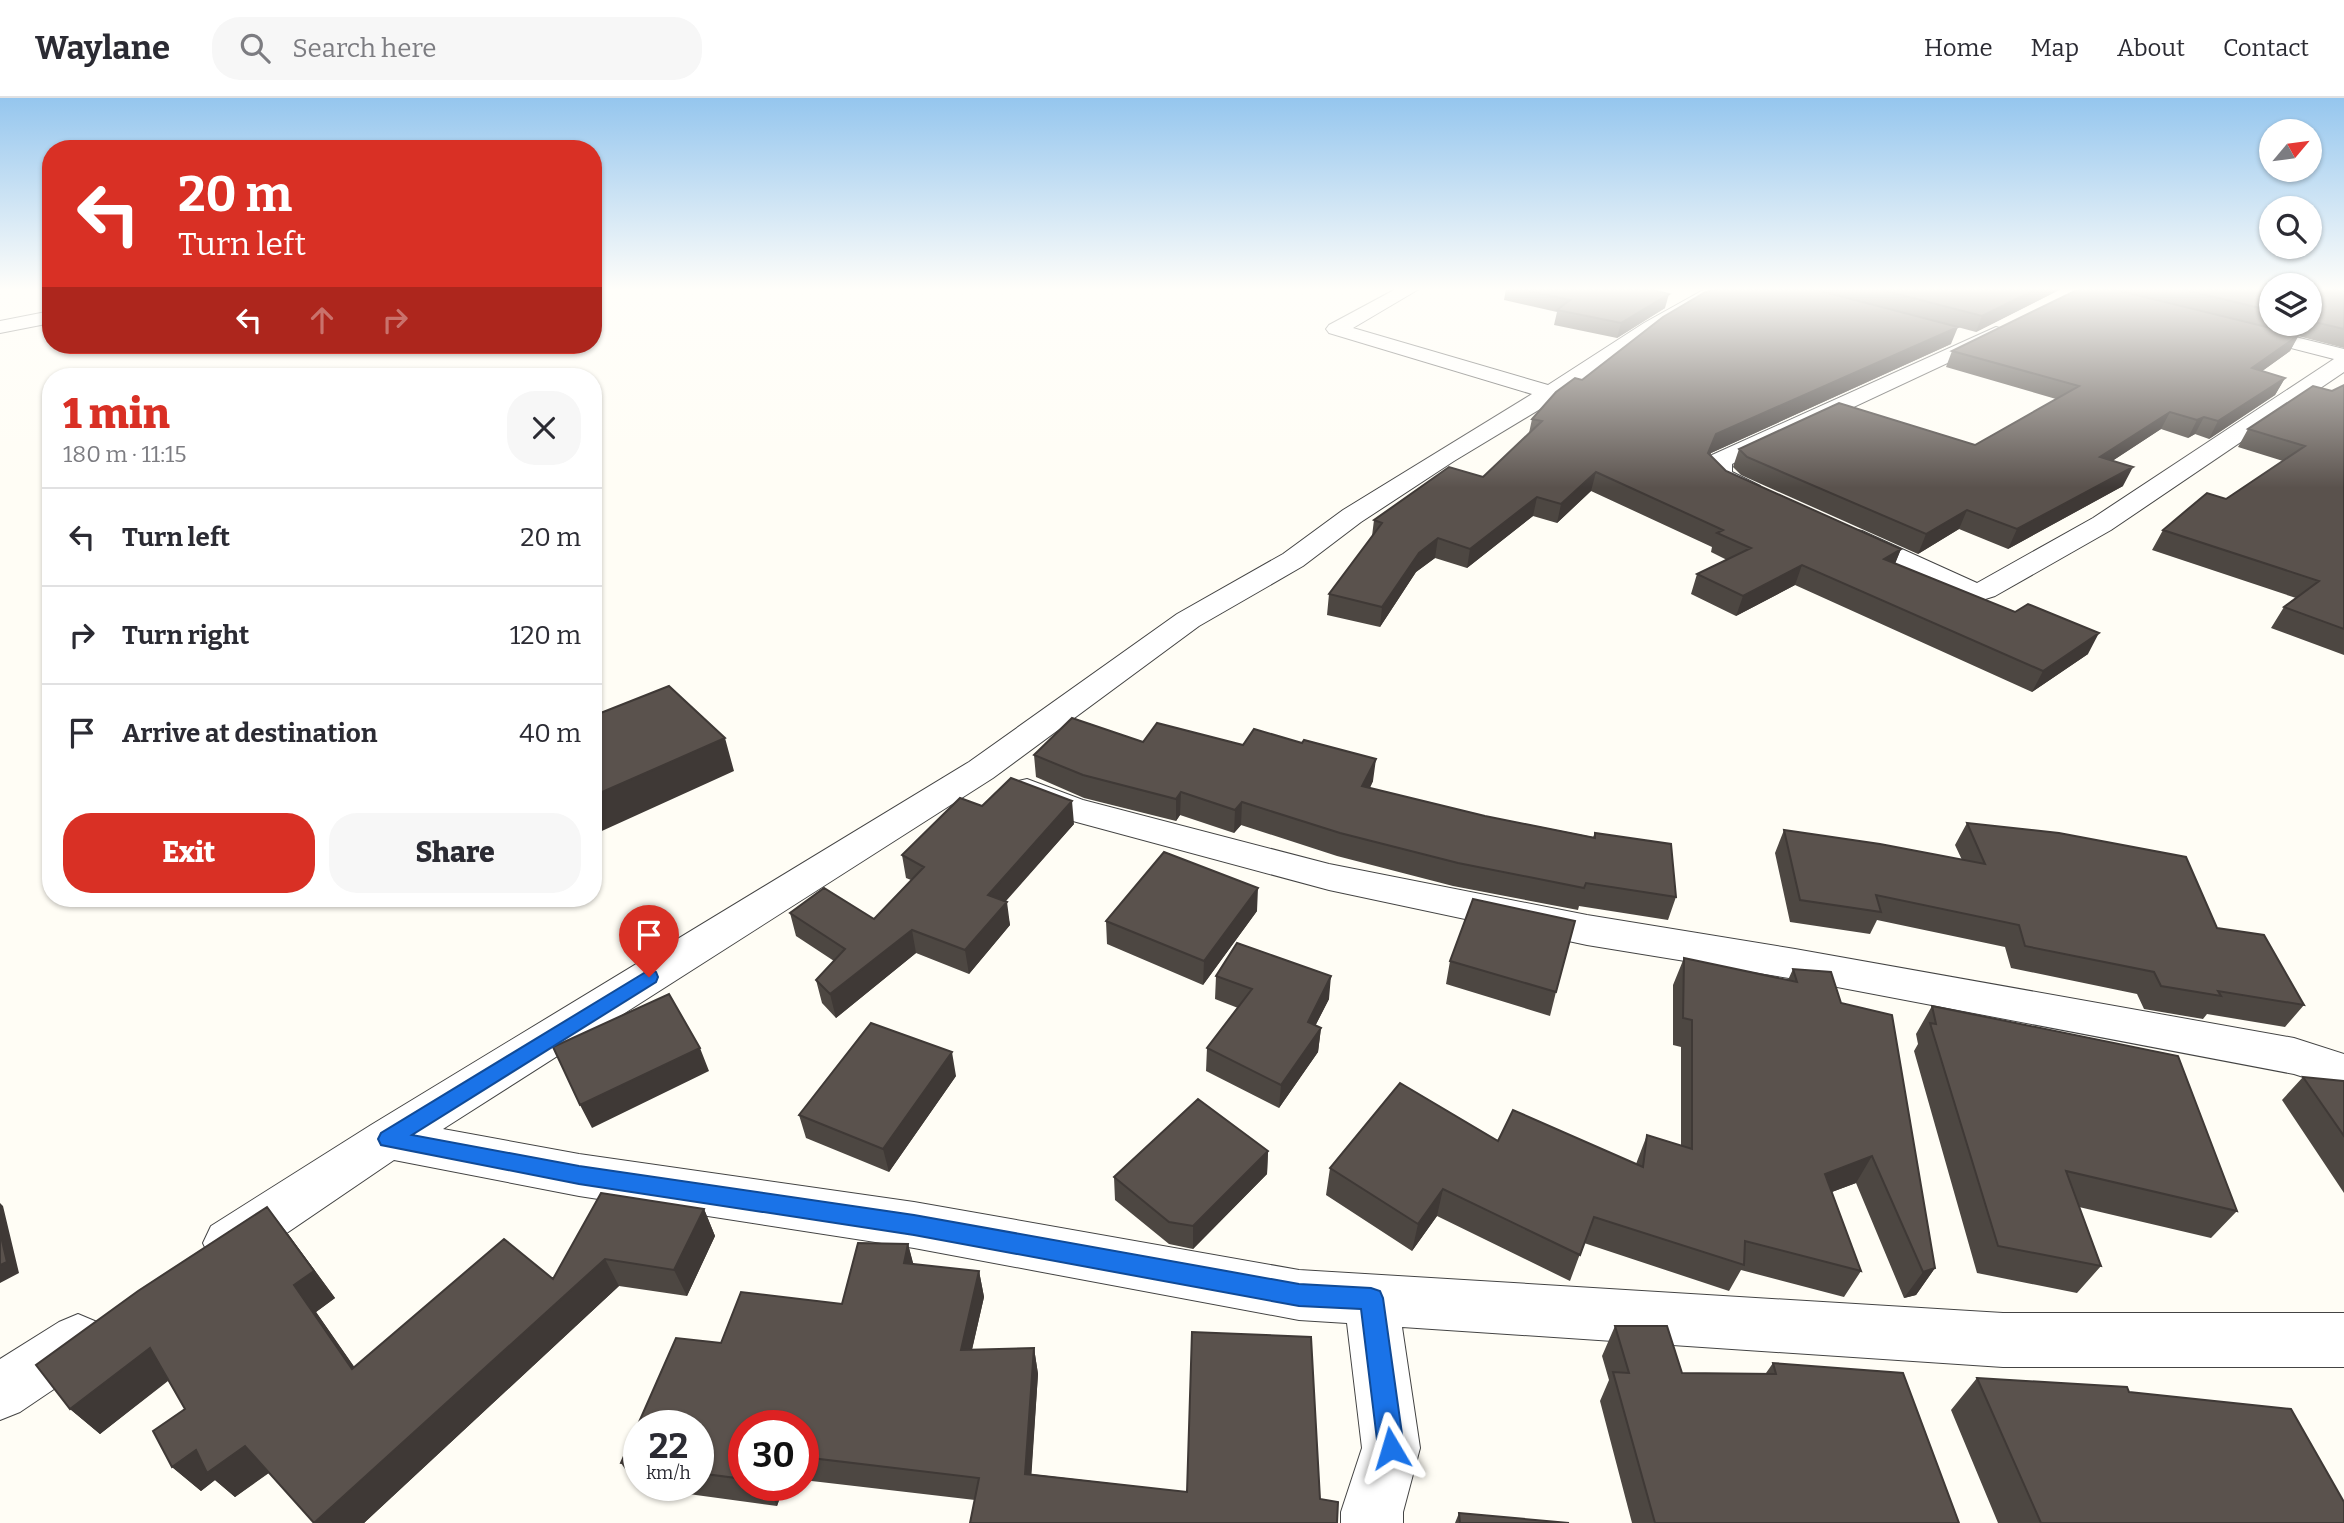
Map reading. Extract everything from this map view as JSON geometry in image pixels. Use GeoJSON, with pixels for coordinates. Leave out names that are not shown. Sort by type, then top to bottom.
{"type":"FeatureCollection","features":[{"type":"Feature","properties":{"kind":"street"},"geometry":{"type":"LineString","coordinates":[[1425,356],[1550,393]]}},
{"type":"Feature","properties":{"kind":"street"},"geometry":{"type":"LineString","coordinates":[[194,1266],[388,1139],[981,770],[1188,620],[1293,560],[1352,516],[1607,356]]}},
{"type":"Feature","properties":{"kind":"street"},"geometry":{"type":"LineString","coordinates":[[1768,499],[1723,477],[1717,470],[1721,460],[1949,356]]}},
{"type":"Feature","properties":{"kind":"street"},"geometry":{"type":"LineString","coordinates":[[1831,527],[1968,590],[1986,590],[2102,524],[2344,362]]}},
{"type":"Feature","properties":{"kind":"street"},"geometry":{"type":"LineString","coordinates":[[981,770],[1071,809],[1329,877],[1587,930],[1795,964],[2294,1056],[2344,1072]]}},
{"type":"Feature","properties":{"kind":"street"},"geometry":{"type":"LineString","coordinates":[[388,1139],[579,1175],[914,1225],[1299,1295],[2003,1340],[2344,1340]]}},
{"type":"Feature","properties":{"kind":"street"},"geometry":{"type":"LineString","coordinates":[[1371,1298],[1391,1448],[1372,1512],[1372,1523]]}},
{"type":"Feature","properties":{"kind":"street"},"geometry":{"type":"LineString","coordinates":[[0,1392],[114,1318]]}},
{"type":"Feature","properties":{"kind":"building"},"geometry":{"type":"Polygon","coordinates":[[[1614,356],[1894,356],[1716,434],[1708,453],[1726,471],[1901,549],[1884,559],[2015,612],[2028,604],[2099,633],[2043,671],[1802,565],[1743,596],[1697,574],[1751,548],[1717,533],[1723,530],[1596,472],[1561,504],[1537,497],[1470,549],[1438,538],[1419,553],[1382,607],[1329,594],[1382,523],[1374,520],[1449,467],[1483,477],[1542,421],[1532,419],[1556,392],[1575,378],[1582,380],[1614,356]]]}},
{"type":"Feature","properties":{"kind":"building"},"geometry":{"type":"Polygon","coordinates":[[[1968,356],[2270,356],[2252,368],[2285,378],[2218,421],[2204,417],[2197,420],[2170,412],[2100,457],[2133,467],[2017,529],[1967,510],[1926,534],[1747,457],[1739,449],[1839,403],[1975,445],[2079,386],[1968,356]]]}},
{"type":"Feature","properties":{"kind":"building"},"geometry":{"type":"Polygon","coordinates":[[[2344,385],[2344,629],[2284,607],[2319,581],[2163,530],[2207,493],[2226,499],[2305,446],[2248,429],[2313,386],[2332,391],[2344,385]]]}},
{"type":"Feature","properties":{"kind":"building"},"geometry":{"type":"Polygon","coordinates":[[[669,686],[725,738],[602,792],[602,712],[669,686]]]}},
{"type":"Feature","properties":{"kind":"building"},"geometry":{"type":"Polygon","coordinates":[[[1072,718],[1143,742],[1157,723],[1243,745],[1254,729],[1302,743],[1304,740],[1376,759],[1362,786],[1485,816],[1595,838],[1595,833],[1671,844],[1676,897],[1586,883],[1584,888],[1458,863],[1340,833],[1242,802],[1235,810],[1181,792],[1176,799],[1083,775],[1034,755],[1072,718]]]}},
{"type":"Feature","properties":{"kind":"building"},"geometry":{"type":"Polygon","coordinates":[[[1011,778],[1072,801],[988,895],[1007,902],[965,950],[912,930],[830,994],[816,980],[845,949],[790,913],[824,888],[874,919],[924,867],[902,855],[960,798],[982,806],[1011,778]]]}},
{"type":"Feature","properties":{"kind":"building"},"geometry":{"type":"Polygon","coordinates":[[[1967,823],[2059,833],[2186,857],[2217,928],[2264,935],[2304,1005],[2218,991],[2221,996],[2161,986],[2154,972],[2025,946],[2019,925],[1876,895],[1881,912],[1800,900],[1784,830],[1880,844],[1985,864],[1967,823]]]}},
{"type":"Feature","properties":{"kind":"building"},"geometry":{"type":"Polygon","coordinates":[[[1164,852],[1258,888],[1204,961],[1106,921],[1164,852]]]}},
{"type":"Feature","properties":{"kind":"building"},"geometry":{"type":"Polygon","coordinates":[[[1473,899],[1575,921],[1556,992],[1450,961],[1473,899]]]}},
{"type":"Feature","properties":{"kind":"building"},"geometry":{"type":"Polygon","coordinates":[[[1237,943],[1331,976],[1308,1022],[1321,1028],[1281,1085],[1207,1048],[1252,989],[1216,976],[1237,943]]]}},
{"type":"Feature","properties":{"kind":"building"},"geometry":{"type":"Polygon","coordinates":[[[1684,958],[1797,982],[1793,969],[1831,972],[1841,1003],[1892,1015],[1935,1268],[1923,1272],[1872,1156],[1825,1174],[1861,1271],[1745,1241],[1744,1265],[1594,1217],[1580,1255],[1443,1189],[1418,1224],[1330,1168],[1400,1083],[1498,1141],[1513,1110],[1643,1167],[1647,1135],[1692,1149],[1692,1020],[1683,1018],[1684,958]]]}},
{"type":"Feature","properties":{"kind":"building"},"geometry":{"type":"Polygon","coordinates":[[[669,994],[700,1048],[580,1105],[553,1047],[669,994]]]}},
{"type":"Feature","properties":{"kind":"building"},"geometry":{"type":"Polygon","coordinates":[[[1932,1006],[2178,1056],[2237,1211],[2066,1171],[2101,1266],[1998,1246],[1930,1023],[1936,1024],[1932,1006]]]}},
{"type":"Feature","properties":{"kind":"building"},"geometry":{"type":"Polygon","coordinates":[[[871,1023],[952,1052],[883,1149],[799,1115],[871,1023]]]}},
{"type":"Feature","properties":{"kind":"building"},"geometry":{"type":"Polygon","coordinates":[[[2303,1077],[2344,1081],[2344,1136],[2303,1077]]]}},
{"type":"Feature","properties":{"kind":"building"},"geometry":{"type":"Polygon","coordinates":[[[1198,1099],[1268,1151],[1193,1226],[1169,1222],[1114,1177],[1198,1099]]]}},
{"type":"Feature","properties":{"kind":"building"},"geometry":{"type":"Polygon","coordinates":[[[601,1193],[704,1209],[674,1270],[605,1259],[314,1523],[245,1446],[207,1473],[196,1450],[172,1467],[153,1431],[185,1409],[150,1348],[70,1409],[36,1365],[138,1291],[267,1207],[314,1271],[294,1285],[352,1369],[504,1239],[553,1279],[601,1193]]]}},
{"type":"Feature","properties":{"kind":"building"},"geometry":{"type":"Polygon","coordinates":[[[0,1232],[7,1262],[0,1265],[0,1232]]]}},
{"type":"Feature","properties":{"kind":"building"},"geometry":{"type":"Polygon","coordinates":[[[858,1243],[908,1244],[904,1263],[979,1271],[961,1350],[1034,1348],[1025,1474],[1187,1492],[1192,1332],[1311,1337],[1320,1499],[1338,1502],[1337,1523],[970,1523],[979,1478],[819,1459],[819,1410],[728,1410],[728,1477],[714,1475],[714,1410],[644,1410],[676,1338],[721,1343],[741,1292],[842,1304],[858,1243]]]}},
{"type":"Feature","properties":{"kind":"building"},"geometry":{"type":"Polygon","coordinates":[[[1615,1326],[1667,1326],[1682,1373],[1776,1374],[1773,1363],[1903,1373],[1959,1523],[1655,1523],[1613,1372],[1629,1373],[1615,1326]]]}},
{"type":"Feature","properties":{"kind":"building"},"geometry":{"type":"Polygon","coordinates":[[[1977,1378],[2127,1387],[2129,1392],[2291,1409],[2344,1502],[2344,1523],[2041,1523],[1977,1378]]]}},
{"type":"Feature","properties":{"kind":"building"},"geometry":{"type":"Polygon","coordinates":[[[1459,1513],[1569,1523],[1460,1523],[1459,1513]]]}},
{"type":"Feature","properties":{"kind":"route"},"geometry":{"type":"LineString","coordinates":[[649,977],[388,1139],[579,1175],[914,1225],[1299,1295],[1371,1298],[1391,1448]]}}]}
